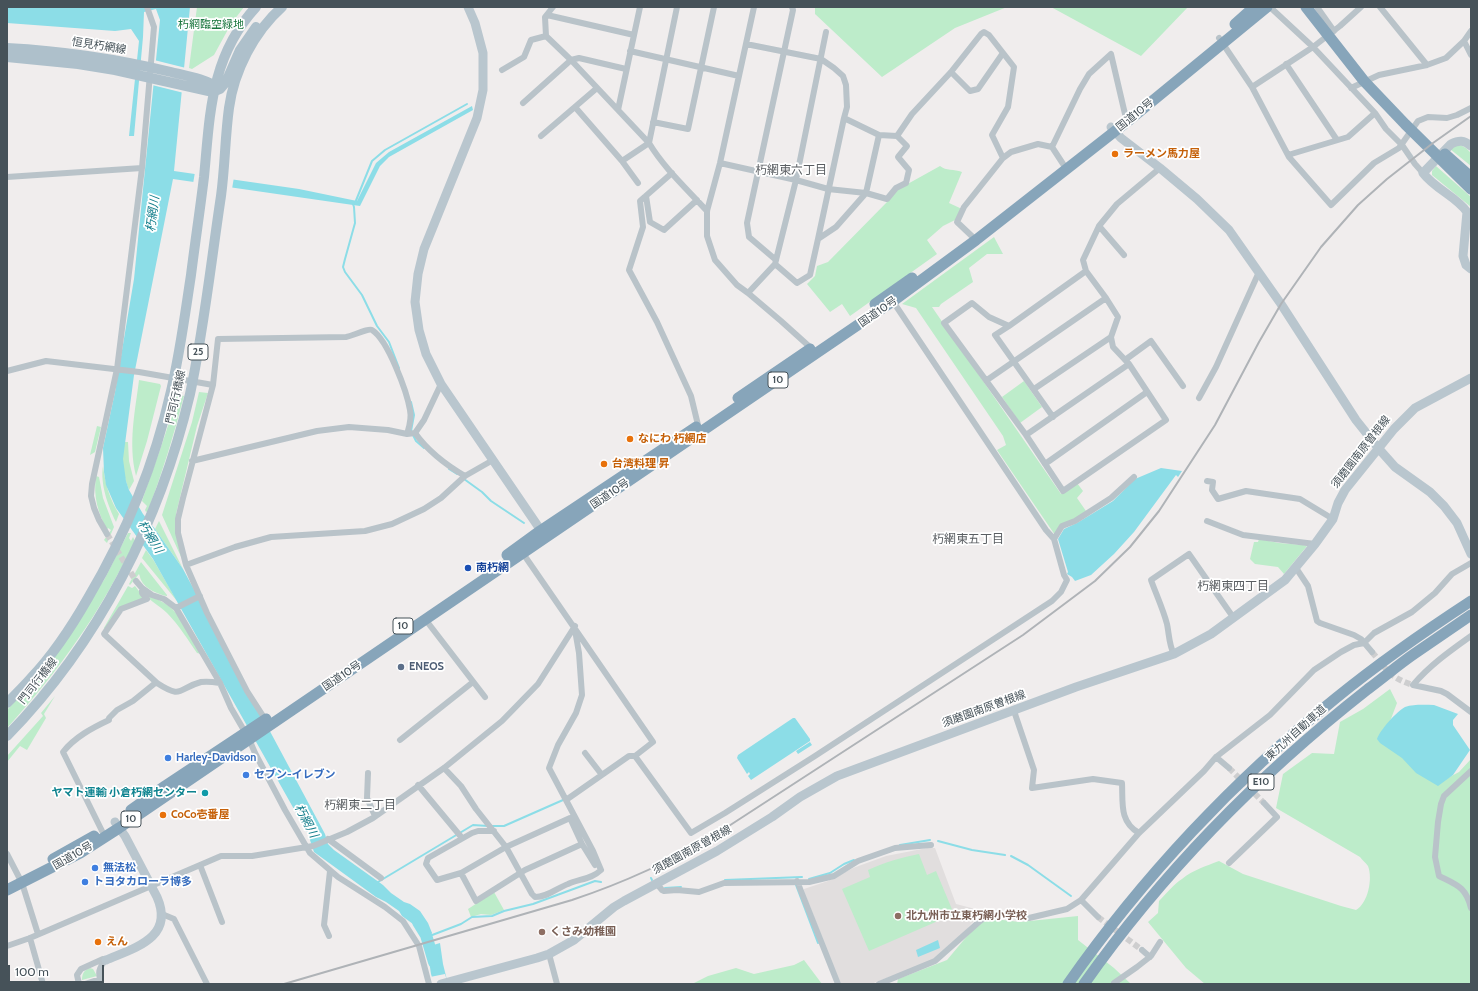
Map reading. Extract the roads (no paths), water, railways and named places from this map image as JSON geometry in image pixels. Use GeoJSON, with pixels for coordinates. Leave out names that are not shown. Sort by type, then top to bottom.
{"type":"FeatureCollection","features":[{"type":"Feature","properties":{"kind":"highway","name":"国道10号"},"geometry":{"type":"LineString","coordinates":[[543,534],[890,298],[973,237],[1065,167],[1221,41],[1254,7]]}},
{"type":"Feature","properties":{"kind":"highway","name":"国道10号"},"geometry":{"type":"LineString","coordinates":[[1113,129],[1125,114],[1268,7]]}},
{"type":"Feature","properties":{"kind":"highway"},"geometry":{"type":"LineString","coordinates":[[1306,7],[1364,81],[1405,124],[1446,160],[1471,177]]}},
{"type":"Feature","properties":{"kind":"highway"},"geometry":{"type":"LineString","coordinates":[[1316,7],[1370,77],[1471,189]]}},
{"type":"Feature","properties":{"kind":"highway","name":"国道10号"},"geometry":{"type":"LineString","coordinates":[[267,722],[425,619],[698,425],[811,348],[890,298]]}},
{"type":"Feature","properties":{"kind":"highway","name":"国道10号"},"geometry":{"type":"LineString","coordinates":[[7,883],[21,880],[80,853],[165,786],[247,736],[521,550]]}},
{"type":"Feature","properties":{"kind":"highway"},"geometry":{"type":"LineString","coordinates":[[1402,647],[1471,594]]}},
{"type":"Feature","properties":{"kind":"highway","name":"東九州自動車道"},"geometry":{"type":"LineString","coordinates":[[1068,984],[1089,954],[1136,895],[1184,840],[1231,792],[1283,743],[1336,698],[1402,647],[1471,601]]}},
{"type":"Feature","properties":{"kind":"highway","name":"東九州自動車道"},"geometry":{"type":"LineString","coordinates":[[1084,984],[1099,962],[1146,903],[1197,846],[1289,755],[1413,655],[1471,615]]}},
{"type":"Feature","properties":{"kind":"highway"},"geometry":{"type":"LineString","coordinates":[[1373,686],[1399,670],[1471,620]]}},
{"type":"Feature","properties":{"kind":"highway","name":"国道10号"},"geometry":{"type":"LineString","coordinates":[[7,890],[102,831],[117,825]]}},
{"type":"Feature","properties":{"kind":"main road","name":"門司行橋線"},"geometry":{"type":"LineString","coordinates":[[7,702],[32,678],[61,640],[109,563],[126,527],[153,457],[174,379],[188,293],[203,185],[212,87],[224,57],[236,33],[256,7]]}},
{"type":"Feature","properties":{"kind":"main road"},"geometry":{"type":"LineString","coordinates":[[212,87],[226,82],[235,60],[246,41],[259,22],[273,7]]}},
{"type":"Feature","properties":{"kind":"main road","name":"門司行橋線"},"geometry":{"type":"LineString","coordinates":[[7,736],[28,714],[76,652],[98,619],[139,543],[153,512],[171,463],[192,382],[205,310],[224,174],[229,107],[236,79],[248,52],[266,24],[282,7]]}},
{"type":"Feature","properties":{"kind":"main road","name":"恒見朽網線"},"geometry":{"type":"LineString","coordinates":[[7,48],[93,56],[212,87]]}},
{"type":"Feature","properties":{"kind":"main road","name":"恒見朽網線"},"geometry":{"type":"LineString","coordinates":[[7,57],[147,71]]}},
{"type":"Feature","properties":{"kind":"main road"},"geometry":{"type":"LineString","coordinates":[[212,87],[226,97],[229,107]]}},
{"type":"Feature","properties":{"kind":"street"},"geometry":{"type":"LineString","coordinates":[[468,7],[475,23],[483,53],[483,90],[477,118],[424,249],[418,274],[415,302],[419,330],[426,354],[441,384],[543,534]]}},
{"type":"Feature","properties":{"kind":"street"},"geometry":{"type":"LineString","coordinates":[[553,7],[545,17],[546,36],[571,60],[649,143],[655,153],[672,173],[707,211]]}},
{"type":"Feature","properties":{"kind":"street"},"geometry":{"type":"LineString","coordinates":[[618,110],[640,7]]}},
{"type":"Feature","properties":{"kind":"street"},"geometry":{"type":"LineString","coordinates":[[622,161],[649,143],[665,59],[677,7]]}},
{"type":"Feature","properties":{"kind":"street"},"geometry":{"type":"LineString","coordinates":[[653,122],[688,129],[714,7]]}},
{"type":"Feature","properties":{"kind":"street"},"geometry":{"type":"LineString","coordinates":[[754,7],[720,163],[707,211],[708,236],[715,260],[737,286],[748,293],[811,348]]}},
{"type":"Feature","properties":{"kind":"street"},"geometry":{"type":"LineString","coordinates":[[746,44],[784,51],[821,59],[843,76],[846,85],[847,107],[810,275],[797,283],[749,237],[747,223],[758,171],[784,51],[793,10],[792,7]]}},
{"type":"Feature","properties":{"kind":"street"},"geometry":{"type":"LineString","coordinates":[[1268,7],[1272,8],[1313,47],[1375,113],[1386,128],[1402,145],[1427,179],[1463,207],[1467,212],[1463,256],[1466,265],[1471,270]]}},
{"type":"Feature","properties":{"kind":"street"},"geometry":{"type":"LineString","coordinates":[[1302,7],[1325,38]]}},
{"type":"Feature","properties":{"kind":"street"},"geometry":{"type":"LineString","coordinates":[[1316,7],[1334,31]]}},
{"type":"Feature","properties":{"kind":"street"},"geometry":{"type":"LineString","coordinates":[[1252,87],[1313,47],[1362,7]]}},
{"type":"Feature","properties":{"kind":"street"},"geometry":{"type":"LineString","coordinates":[[1380,7],[1427,65]]}},
{"type":"Feature","properties":{"kind":"street"},"geometry":{"type":"LineString","coordinates":[[107,534],[99,520],[91,496],[117,369],[142,168],[154,27],[148,10]]}},
{"type":"Feature","properties":{"kind":"street"},"geometry":{"type":"LineString","coordinates":[[547,15],[634,34]]}},
{"type":"Feature","properties":{"kind":"street"},"geometry":{"type":"LineString","coordinates":[[1351,88],[1379,75],[1427,65],[1446,58],[1464,41],[1471,31]]}},
{"type":"Feature","properties":{"kind":"street"},"geometry":{"type":"LineString","coordinates":[[748,293],[776,262],[796,180],[826,32]]}},
{"type":"Feature","properties":{"kind":"street"},"geometry":{"type":"LineString","coordinates":[[897,136],[920,105],[951,72],[984,32],[989,35],[1014,67],[1008,107],[992,135],[1003,158]]}},
{"type":"Feature","properties":{"kind":"street"},"geometry":{"type":"LineString","coordinates":[[502,70],[524,57],[531,40],[546,36]]}},
{"type":"Feature","properties":{"kind":"street"},"geometry":{"type":"LineString","coordinates":[[1221,41],[1252,87],[1288,155],[1331,205],[1374,163],[1399,148],[1418,121],[1428,117],[1447,118],[1471,108]]}},
{"type":"Feature","properties":{"kind":"street"},"geometry":{"type":"LineString","coordinates":[[1464,41],[1471,55]]}},
{"type":"Feature","properties":{"kind":"street"},"geometry":{"type":"LineString","coordinates":[[630,51],[739,76]]}},
{"type":"Feature","properties":{"kind":"street"},"geometry":{"type":"LineString","coordinates":[[951,72],[970,91],[978,89],[1003,53]]}},
{"type":"Feature","properties":{"kind":"street"},"geometry":{"type":"LineString","coordinates":[[1052,147],[1080,89],[1089,74],[1111,54],[1125,114]]}},
{"type":"Feature","properties":{"kind":"street"},"geometry":{"type":"LineString","coordinates":[[523,103],[571,60],[579,58],[626,69]]}},
{"type":"Feature","properties":{"kind":"street"},"geometry":{"type":"LineString","coordinates":[[1286,64],[1337,140]]}},
{"type":"Feature","properties":{"kind":"street"},"geometry":{"type":"LineString","coordinates":[[541,136],[597,88]]}},
{"type":"Feature","properties":{"kind":"street"},"geometry":{"type":"LineString","coordinates":[[575,107],[622,161],[638,183]]}},
{"type":"Feature","properties":{"kind":"street"},"geometry":{"type":"LineString","coordinates":[[1288,155],[1348,137],[1375,113]]}},
{"type":"Feature","properties":{"kind":"street"},"geometry":{"type":"LineString","coordinates":[[720,163],[796,180],[828,189],[866,193],[887,199],[896,188],[906,183],[909,170],[898,157],[907,146],[897,136],[879,135],[844,118]]}},
{"type":"Feature","properties":{"kind":"street"},"geometry":{"type":"LineString","coordinates":[[1113,129],[1121,138],[1160,168],[1208,209],[1229,230],[1259,272],[1356,420],[1379,449],[1395,466],[1430,492],[1444,506],[1457,523],[1471,554]]}},
{"type":"Feature","properties":{"kind":"street"},"geometry":{"type":"LineString","coordinates":[[818,239],[836,227],[866,193],[879,135]]}},
{"type":"Feature","properties":{"kind":"street"},"geometry":{"type":"LineString","coordinates":[[1423,173],[1451,144],[1456,141],[1463,141],[1471,146]]}},
{"type":"Feature","properties":{"kind":"street"},"geometry":{"type":"LineString","coordinates":[[973,237],[958,222],[964,207],[1003,158],[1011,152],[1038,144],[1052,147],[1065,167]]}},
{"type":"Feature","properties":{"kind":"street"},"geometry":{"type":"LineString","coordinates":[[7,177],[142,168]]}},
{"type":"Feature","properties":{"kind":"street"},"geometry":{"type":"LineString","coordinates":[[1009,326],[989,317],[972,303],[944,323],[1026,435],[1063,491],[1166,420],[1127,362],[1113,347],[1111,337],[1118,316],[1086,271],[1083,260],[1099,226],[1117,204],[1160,168]]}},
{"type":"Feature","properties":{"kind":"street"},"geometry":{"type":"LineString","coordinates":[[672,173],[640,201],[642,227],[629,270],[657,322],[691,396],[698,425]]}},
{"type":"Feature","properties":{"kind":"street"},"geometry":{"type":"LineString","coordinates":[[646,196],[650,222],[664,230],[697,200]]}},
{"type":"Feature","properties":{"kind":"street"},"geometry":{"type":"LineString","coordinates":[[1099,226],[1124,255]]}},
{"type":"Feature","properties":{"kind":"street"},"geometry":{"type":"LineString","coordinates":[[1053,417],[995,334],[1009,326],[1086,271]]}},
{"type":"Feature","properties":{"kind":"street"},"geometry":{"type":"LineString","coordinates":[[1199,398],[1216,367],[1259,272]]}},
{"type":"Feature","properties":{"kind":"street"},"geometry":{"type":"LineString","coordinates":[[635,756],[691,833],[815,756],[1052,600],[1061,592],[1067,580],[1064,575],[1054,539],[1046,530],[890,298]]}},
{"type":"Feature","properties":{"kind":"street"},"geometry":{"type":"LineString","coordinates":[[987,380],[1106,298]]}},
{"type":"Feature","properties":{"kind":"street"},"geometry":{"type":"LineString","coordinates":[[267,722],[244,684],[198,596],[186,565],[178,533],[178,519],[213,385],[218,339],[346,337],[357,335],[368,329],[372,330],[383,342],[393,360],[403,386],[410,411],[410,423],[407,434]]}},
{"type":"Feature","properties":{"kind":"street"},"geometry":{"type":"LineString","coordinates":[[1034,389],[1111,337]]}},
{"type":"Feature","properties":{"kind":"street"},"geometry":{"type":"LineString","coordinates":[[1026,435],[1053,417],[1127,362],[1151,341],[1183,386]]}},
{"type":"Feature","properties":{"kind":"street"},"geometry":{"type":"LineString","coordinates":[[7,371],[46,361],[139,372],[213,385]]}},
{"type":"Feature","properties":{"kind":"street","name":"須磨園南原曽根線"},"geometry":{"type":"LineString","coordinates":[[445,983],[549,954],[574,940],[614,907],[717,851],[772,817],[800,797],[837,776],[1076,687],[1174,654],[1211,634],[1285,580],[1296,568],[1333,519],[1338,503],[1345,490],[1379,449],[1394,428],[1415,408],[1471,378]]}},
{"type":"Feature","properties":{"kind":"street"},"geometry":{"type":"LineString","coordinates":[[192,461],[317,431],[349,426],[388,430],[407,434],[415,433],[424,420],[441,384]]}},
{"type":"Feature","properties":{"kind":"street"},"geometry":{"type":"LineString","coordinates":[[1045,464],[1147,392]]}},
{"type":"Feature","properties":{"kind":"street"},"geometry":{"type":"LineString","coordinates":[[415,433],[421,442],[438,457],[465,476]]}},
{"type":"Feature","properties":{"kind":"street"},"geometry":{"type":"LineString","coordinates":[[186,565],[235,547],[271,536],[366,531],[392,524],[424,509],[441,498],[465,476],[493,460]]}},
{"type":"Feature","properties":{"kind":"street"},"geometry":{"type":"LineString","coordinates":[[1054,539],[1062,526],[1075,521],[1111,498],[1134,477]]}},
{"type":"Feature","properties":{"kind":"street"},"geometry":{"type":"LineString","coordinates":[[1207,481],[1213,482],[1212,490],[1218,499],[1246,491],[1300,499],[1333,519]]}},
{"type":"Feature","properties":{"kind":"street"},"geometry":{"type":"LineString","coordinates":[[1207,521],[1243,535],[1315,544]]}},
{"type":"Feature","properties":{"kind":"street"},"geometry":{"type":"LineString","coordinates":[[521,550],[575,626],[653,742],[635,756],[629,756],[566,800]]}},
{"type":"Feature","properties":{"kind":"street"},"geometry":{"type":"LineString","coordinates":[[1174,654],[1163,610],[1150,580],[1189,554],[1233,617]]}},
{"type":"Feature","properties":{"kind":"street"},"geometry":{"type":"LineString","coordinates":[[879,984],[935,961],[980,920],[988,915],[1000,914],[1029,918],[1067,909],[1081,900],[1140,833],[1204,771],[1216,757],[1270,714],[1314,670],[1341,652],[1354,645],[1364,643],[1374,633],[1412,612],[1425,603],[1452,574],[1471,563]]}},
{"type":"Feature","properties":{"kind":"street"},"geometry":{"type":"LineString","coordinates":[[1296,568],[1308,586],[1317,620],[1320,623],[1354,635],[1372,652]]}},
{"type":"Feature","properties":{"kind":"street"},"geometry":{"type":"LineString","coordinates":[[136,581],[142,588],[152,595],[179,606],[281,804],[310,847],[310,853],[330,871],[403,921],[419,946],[429,984]]}},
{"type":"Feature","properties":{"kind":"street"},"geometry":{"type":"LineString","coordinates":[[142,588],[142,593],[147,599],[121,610],[104,634],[157,684],[170,692],[180,692],[200,682],[220,683]]}},
{"type":"Feature","properties":{"kind":"street"},"geometry":{"type":"LineString","coordinates":[[179,606],[198,596]]}},
{"type":"Feature","properties":{"kind":"street"},"geometry":{"type":"LineString","coordinates":[[425,619],[485,697]]}},
{"type":"Feature","properties":{"kind":"street"},"geometry":{"type":"LineString","coordinates":[[7,946],[30,938],[152,887],[221,856],[252,856],[310,847],[347,832],[375,816],[444,768],[502,721],[538,684],[575,626]]}},
{"type":"Feature","properties":{"kind":"street"},"geometry":{"type":"LineString","coordinates":[[575,626],[579,653],[582,695],[576,713],[558,745],[550,768],[593,851],[601,870]]}},
{"type":"Feature","properties":{"kind":"street"},"geometry":{"type":"LineString","coordinates":[[1471,636],[1437,660],[1413,685],[1448,694],[1471,712]]}},
{"type":"Feature","properties":{"kind":"street"},"geometry":{"type":"LineString","coordinates":[[400,740],[473,682]]}},
{"type":"Feature","properties":{"kind":"street"},"geometry":{"type":"LineString","coordinates":[[102,831],[63,752],[71,742],[110,720],[109,718],[117,710],[133,702],[151,686],[157,684]]}},
{"type":"Feature","properties":{"kind":"street"},"geometry":{"type":"LineString","coordinates":[[1014,711],[1034,770],[1032,788],[1093,779],[1122,782],[1124,817],[1132,829],[1140,833]]}},
{"type":"Feature","properties":{"kind":"street"},"geometry":{"type":"LineString","coordinates":[[585,753],[602,775]]}},
{"type":"Feature","properties":{"kind":"street"},"geometry":{"type":"LineString","coordinates":[[1216,757],[1229,768]]}},
{"type":"Feature","properties":{"kind":"street"},"geometry":{"type":"LineString","coordinates":[[444,768],[461,786],[476,810],[494,830],[506,847],[532,894],[537,897],[550,894],[567,884],[593,876],[601,870]]}},
{"type":"Feature","properties":{"kind":"street"},"geometry":{"type":"LineString","coordinates":[[1471,771],[1444,796],[1438,822],[1435,857],[1439,876],[1458,886],[1464,891],[1471,908]]}},
{"type":"Feature","properties":{"kind":"street"},"geometry":{"type":"LineString","coordinates":[[368,773],[367,798],[375,816]]}},
{"type":"Feature","properties":{"kind":"street"},"geometry":{"type":"LineString","coordinates":[[418,785],[460,835]]}},
{"type":"Feature","properties":{"kind":"street"},"geometry":{"type":"LineString","coordinates":[[1229,863],[1277,817],[1264,803]]}},
{"type":"Feature","properties":{"kind":"street"},"geometry":{"type":"LineString","coordinates":[[494,830],[478,831],[460,835],[428,858],[426,864],[437,880],[461,873],[506,847],[570,818],[582,844],[596,867],[601,870]]}},
{"type":"Feature","properties":{"kind":"street"},"geometry":{"type":"LineString","coordinates":[[79,984],[77,975],[81,969],[144,944],[151,938],[159,927],[162,914],[160,904],[117,825]]}},
{"type":"Feature","properties":{"kind":"street"},"geometry":{"type":"LineString","coordinates":[[328,839],[381,878]]}},
{"type":"Feature","properties":{"kind":"street"},"geometry":{"type":"LineString","coordinates":[[461,873],[476,901],[521,873],[582,844]]}},
{"type":"Feature","properties":{"kind":"street"},"geometry":{"type":"LineString","coordinates":[[658,883],[664,891],[677,890],[699,892],[724,883],[809,882],[834,876],[858,861],[895,848],[931,845]]}},
{"type":"Feature","properties":{"kind":"street"},"geometry":{"type":"LineString","coordinates":[[7,854],[21,880],[38,934]]}},
{"type":"Feature","properties":{"kind":"street"},"geometry":{"type":"LineString","coordinates":[[200,865],[222,922]]}},
{"type":"Feature","properties":{"kind":"street"},"geometry":{"type":"LineString","coordinates":[[329,936],[324,925],[330,871]]}},
{"type":"Feature","properties":{"kind":"street"},"geometry":{"type":"LineString","coordinates":[[797,881],[838,984]]}},
{"type":"Feature","properties":{"kind":"street"},"geometry":{"type":"LineString","coordinates":[[1081,900],[1098,917]]}},
{"type":"Feature","properties":{"kind":"street"},"geometry":{"type":"LineString","coordinates":[[162,914],[174,919],[206,984]]}},
{"type":"Feature","properties":{"kind":"street"},"geometry":{"type":"LineString","coordinates":[[30,938],[43,984]]}},
{"type":"Feature","properties":{"kind":"street"},"geometry":{"type":"LineString","coordinates":[[1114,983],[1137,968],[1150,957],[1160,942]]}},
{"type":"Feature","properties":{"kind":"street"},"geometry":{"type":"LineString","coordinates":[[1142,950],[1150,957]]}},
{"type":"Feature","properties":{"kind":"street"},"geometry":{"type":"LineString","coordinates":[[549,954],[558,984]]}},
{"type":"Feature","properties":{"kind":"street"},"geometry":{"type":"LineString","coordinates":[[85,984],[100,982],[99,967],[106,960]]}},
{"type":"Feature","properties":{"kind":"water"},"geometry":{"type":"Polygon","coordinates":[[[7,7],[190,7],[174,171],[299,189],[357,201],[376,163],[389,152],[472,106],[473,110],[389,157],[380,166],[360,206],[173,179],[134,375],[123,459],[126,481],[129,490],[143,514],[183,569],[325,834],[328,844],[334,850],[383,885],[391,893],[420,911],[428,923],[432,933],[421,937],[413,924],[402,916],[399,911],[376,897],[314,852],[308,834],[153,559],[116,508],[106,485],[103,448],[115,392],[134,279],[160,20],[156,9],[144,12],[134,136],[129,136],[139,41],[131,29],[115,31],[7,23],[7,7]]]}},
{"type":"Feature","properties":{"kind":"water"},"geometry":{"type":"Polygon","coordinates":[[[1161,468],[1182,471],[1178,477],[1176,475],[1134,532],[1114,554],[1091,575],[1075,581],[1067,574],[1068,572],[1058,539],[1064,529],[1077,523],[1113,501],[1135,479],[1161,468]]]}},
{"type":"Feature","properties":{"kind":"water"},"geometry":{"type":"Polygon","coordinates":[[[1416,705],[1434,705],[1458,714],[1453,720],[1453,725],[1470,750],[1453,775],[1438,786],[1416,773],[1402,758],[1380,743],[1377,739],[1389,721],[1405,707],[1416,705]]]}},
{"type":"Feature","properties":{"kind":"water"},"geometry":{"type":"Polygon","coordinates":[[[795,718],[810,741],[751,780],[748,776],[750,774],[749,772],[747,774],[737,758],[738,755],[795,718]]]}},
{"type":"Feature","properties":{"kind":"water"},"geometry":{"type":"Polygon","coordinates":[[[810,742],[812,745],[798,754],[796,751],[810,742]]]}},
{"type":"Feature","properties":{"kind":"water"},"geometry":{"type":"Polygon","coordinates":[[[938,940],[940,948],[918,957],[916,950],[938,940]]]}},
{"type":"Feature","properties":{"kind":"water"},"geometry":{"type":"Polygon","coordinates":[[[440,943],[448,984],[434,984],[431,974],[427,947],[440,943]]]}},
{"type":"Feature","properties":{"kind":"waterway"},"geometry":{"type":"LineString","coordinates":[[355,203],[372,161],[385,150],[467,104]]}},
{"type":"Feature","properties":{"kind":"waterway"},"geometry":{"type":"LineString","coordinates":[[353,204],[355,223],[343,267],[362,295],[377,326],[389,342],[399,368]]}},
{"type":"Feature","properties":{"kind":"waterway"},"geometry":{"type":"LineString","coordinates":[[411,402],[414,415],[411,431],[416,441],[424,448]]}},
{"type":"Feature","properties":{"kind":"waterway"},"geometry":{"type":"LineString","coordinates":[[449,469],[457,474]]}},
{"type":"Feature","properties":{"kind":"waterway"},"geometry":{"type":"LineString","coordinates":[[464,479],[482,492],[491,501],[524,523]]}},
{"type":"Feature","properties":{"kind":"waterway"},"geometry":{"type":"LineString","coordinates":[[492,826],[504,826],[563,800]]}},
{"type":"Feature","properties":{"kind":"waterway"},"geometry":{"type":"LineString","coordinates":[[378,882],[473,825],[488,826]]}},
{"type":"Feature","properties":{"kind":"waterway"},"geometry":{"type":"LineString","coordinates":[[900,845],[930,840]]}},
{"type":"Feature","properties":{"kind":"waterway"},"geometry":{"type":"LineString","coordinates":[[938,841],[972,850],[1005,855]]}},
{"type":"Feature","properties":{"kind":"waterway"},"geometry":{"type":"LineString","coordinates":[[1011,856],[1028,865],[1071,896]]}},
{"type":"Feature","properties":{"kind":"waterway"},"geometry":{"type":"LineString","coordinates":[[809,879],[830,873],[844,864],[854,860]]}},
{"type":"Feature","properties":{"kind":"waterway"},"geometry":{"type":"LineString","coordinates":[[725,880],[802,877]]}},
{"type":"Feature","properties":{"kind":"waterway"},"geometry":{"type":"LineString","coordinates":[[427,937],[461,924],[472,917],[492,916],[504,911],[533,904],[595,881],[601,882]]}},
{"type":"Feature","properties":{"kind":"waterway"},"geometry":{"type":"LineString","coordinates":[[796,885],[818,943]]}},
{"type":"Feature","properties":{"kind":"waterway"},"geometry":{"type":"LineString","coordinates":[[665,888],[681,887]]}},
{"type":"Feature","properties":{"kind":"waterway","name":"朽網川"},"geometry":{"type":"LineString","coordinates":[[418,922],[426,935],[434,962]]}},
{"type":"Feature","properties":{"kind":"tunnel"},"geometry":{"type":"LineString","coordinates":[[107,534],[136,581]]}},
{"type":"Feature","properties":{"kind":"tunnel"},"geometry":{"type":"LineString","coordinates":[[1372,652],[1390,673],[1413,685]]}},
{"type":"Feature","properties":{"kind":"tunnel"},"geometry":{"type":"LineString","coordinates":[[1229,768],[1264,803]]}},
{"type":"Feature","properties":{"kind":"tunnel"},"geometry":{"type":"LineString","coordinates":[[1098,917],[1142,950]]}},
{"type":"Feature","properties":{"kind":"railway"},"geometry":{"type":"LineString","coordinates":[[284,984],[572,900],[647,871],[718,833],[1023,635],[1095,581],[1130,547],[1159,511],[1215,425],[1281,304],[1321,247],[1358,205],[1387,179],[1471,116]]}},
{"type":"Feature","properties":{"kind":"place","name":"ラーメン馬力屋"},"geometry":{"type":"Point","coordinates":[1115,154]}},
{"type":"Feature","properties":{"kind":"place","name":"なにわ 朽網店"},"geometry":{"type":"Point","coordinates":[630,439]}},
{"type":"Feature","properties":{"kind":"place","name":"台湾料理 昇"},"geometry":{"type":"Point","coordinates":[604,464]}},
{"type":"Feature","properties":{"kind":"place","name":"南朽網"},"geometry":{"type":"Point","coordinates":[468,568]}},
{"type":"Feature","properties":{"kind":"place","name":"ENEOS"},"geometry":{"type":"Point","coordinates":[401,667]}},
{"type":"Feature","properties":{"kind":"place","name":"Harley-Davidson"},"geometry":{"type":"Point","coordinates":[168,758]}},
{"type":"Feature","properties":{"kind":"place","name":"セブン-イレブン"},"geometry":{"type":"Point","coordinates":[246,775]}},
{"type":"Feature","properties":{"kind":"place","name":"ヤマト運輸 小倉朽網センター"},"geometry":{"type":"Point","coordinates":[205,793]}},
{"type":"Feature","properties":{"kind":"place","name":"CoCo壱番屋"},"geometry":{"type":"Point","coordinates":[163,815]}},
{"type":"Feature","properties":{"kind":"place","name":"無法松"},"geometry":{"type":"Point","coordinates":[95,868]}},
{"type":"Feature","properties":{"kind":"place","name":"トヨタカローラ博多"},"geometry":{"type":"Point","coordinates":[85,882]}},
{"type":"Feature","properties":{"kind":"place","name":"北九州市立東朽網小学校"},"geometry":{"type":"Point","coordinates":[898,916]}},
{"type":"Feature","properties":{"kind":"place","name":"くさみ幼稚園"},"geometry":{"type":"Point","coordinates":[542,932]}},
{"type":"Feature","properties":{"kind":"place","name":"えん"},"geometry":{"type":"Point","coordinates":[98,942]}},
{"type":"Feature","properties":{"kind":"district","name":"朽網東六丁目"},"geometry":{"type":"Point","coordinates":[791,170]}},
{"type":"Feature","properties":{"kind":"district","name":"朽網東五丁目"},"geometry":{"type":"Point","coordinates":[968,539]}},
{"type":"Feature","properties":{"kind":"district","name":"朽網東四丁目"},"geometry":{"type":"Point","coordinates":[1233,586]}},
{"type":"Feature","properties":{"kind":"district","name":"朽網東二丁目"},"geometry":{"type":"Point","coordinates":[360,805]}},
{"type":"Feature","properties":{"kind":"park label","name":"朽網臨空緑地"},"geometry":{"type":"Point","coordinates":[211,25]}}]}
